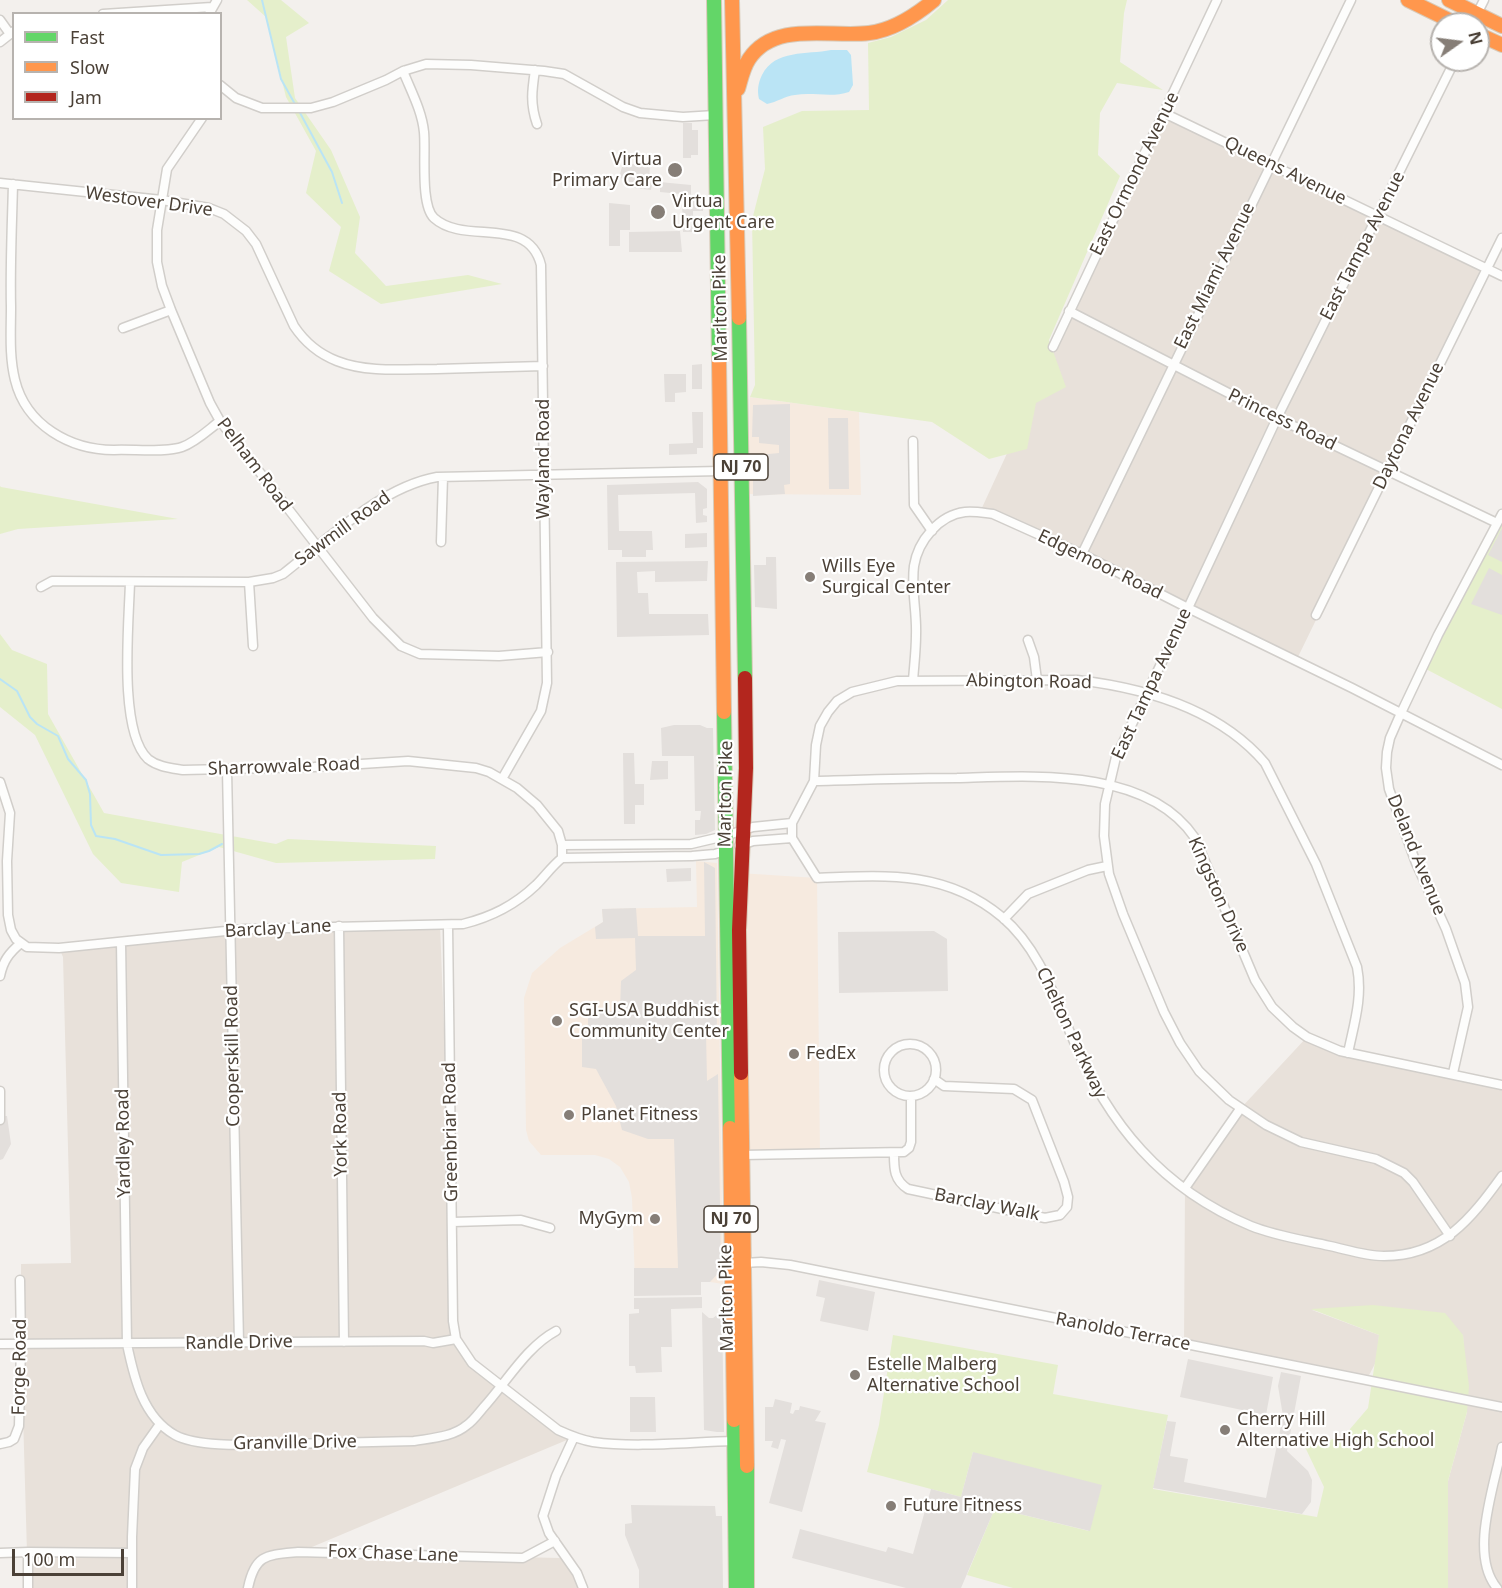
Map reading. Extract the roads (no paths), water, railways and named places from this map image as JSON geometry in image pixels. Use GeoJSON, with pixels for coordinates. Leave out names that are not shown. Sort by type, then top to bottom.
{"type":"FeatureCollection","features":[{"type":"Feature","properties":{"kind":"main road","name":"Marlton Pike"},"geometry":{"type":"LineString","coordinates":[[714,0],[720,471],[735,848],[731,1286],[736,1588]]}},
{"type":"Feature","properties":{"kind":"main road","name":"Marlton Pike"},"geometry":{"type":"LineString","coordinates":[[732,0],[737,142],[746,768],[734,833],[739,873],[738,930],[747,1426],[747,1588]]}},
{"type":"Feature","properties":{"kind":"main road"},"geometry":{"type":"LineString","coordinates":[[734,103],[749,58],[768,42],[793,34],[857,33],[881,30],[915,16],[934,0]]}},
{"type":"Feature","properties":{"kind":"main road"},"geometry":{"type":"LineString","coordinates":[[1408,0],[1433,12]]}},
{"type":"Feature","properties":{"kind":"main road"},"geometry":{"type":"LineString","coordinates":[[1449,0],[1465,12]]}},
{"type":"Feature","properties":{"kind":"main road"},"geometry":{"type":"LineString","coordinates":[[731,1286],[737,1289],[740,1296],[741,1389],[747,1426]]}},
{"type":"Feature","properties":{"kind":"street","name":"East Ormond Avenue"},"geometry":{"type":"LineString","coordinates":[[1053,347],[1217,0]]}},
{"type":"Feature","properties":{"kind":"street","name":"East Miami Avenue"},"geometry":{"type":"LineString","coordinates":[[1082,554],[1351,0]]}},
{"type":"Feature","properties":{"kind":"street"},"geometry":{"type":"LineString","coordinates":[[134,12],[213,7]]}},
{"type":"Feature","properties":{"kind":"street"},"geometry":{"type":"LineString","coordinates":[[0,20],[12,33],[0,42]]}},
{"type":"Feature","properties":{"kind":"street"},"geometry":{"type":"LineString","coordinates":[[222,89],[236,98],[262,108],[311,108],[333,102],[403,71],[426,64],[438,64],[564,74],[623,107],[640,113],[684,117],[716,115]]}},
{"type":"Feature","properties":{"kind":"street"},"geometry":{"type":"LineString","coordinates":[[535,70],[531,97],[537,123]]}},
{"type":"Feature","properties":{"kind":"street","name":"Wayland Road"},"geometry":{"type":"LineString","coordinates":[[403,71],[420,112],[424,130],[425,187],[431,215],[445,225],[512,236],[533,246],[538,253],[541,265],[547,683],[541,711],[502,779]]}},
{"type":"Feature","properties":{"kind":"street","name":"East Tampa Avenue"},"geometry":{"type":"LineString","coordinates":[[1449,72],[1277,418],[1116,757],[1105,804],[1104,836],[1107,866],[1123,914],[1164,1012],[1180,1043],[1199,1071],[1240,1109],[1266,1125],[1301,1142],[1376,1159],[1397,1169],[1413,1182],[1450,1236]]}},
{"type":"Feature","properties":{"kind":"street","name":"Queens Avenue"},"geometry":{"type":"LineString","coordinates":[[1164,113],[1502,276]]}},
{"type":"Feature","properties":{"kind":"street","name":"Pelham Road"},"geometry":{"type":"LineString","coordinates":[[201,120],[167,169],[157,230],[157,262],[162,286],[171,310],[210,403],[220,421],[373,618],[397,642],[410,651],[420,654],[499,656],[548,652]]}},
{"type":"Feature","properties":{"kind":"street","name":"Westover Drive"},"geometry":{"type":"LineString","coordinates":[[0,183],[162,200],[208,208],[224,214],[235,221],[256,244],[294,326],[302,338],[334,360],[362,367],[412,369],[543,366]]}},
{"type":"Feature","properties":{"kind":"street"},"geometry":{"type":"LineString","coordinates":[[13,184],[10,271],[12,360],[15,381],[23,400],[35,417],[51,432],[71,442],[107,450],[182,448],[220,421]]}},
{"type":"Feature","properties":{"kind":"street","name":"Daytona Avenue"},"geometry":{"type":"LineString","coordinates":[[1316,615],[1502,237]]}},
{"type":"Feature","properties":{"kind":"street"},"geometry":{"type":"LineString","coordinates":[[123,328],[171,310]]}},
{"type":"Feature","properties":{"kind":"street","name":"Princess Road"},"geometry":{"type":"LineString","coordinates":[[1069,311],[1277,418],[1497,523]]}},
{"type":"Feature","properties":{"kind":"street"},"geometry":{"type":"LineString","coordinates":[[913,441],[914,505],[932,531]]}},
{"type":"Feature","properties":{"kind":"street","name":"Sawmill Road"},"geometry":{"type":"LineString","coordinates":[[41,587],[52,581],[249,582],[273,578],[283,573],[375,503],[422,480],[444,477],[720,471]]}},
{"type":"Feature","properties":{"kind":"street"},"geometry":{"type":"LineString","coordinates":[[441,542],[444,477]]}},
{"type":"Feature","properties":{"kind":"street","name":"Edgemoor Road"},"geometry":{"type":"LineString","coordinates":[[913,681],[916,634],[913,594],[914,565],[919,549],[932,531],[951,517],[964,512],[993,514],[1082,554],[1502,765]]}},
{"type":"Feature","properties":{"kind":"street","name":"Deland Avenue"},"geometry":{"type":"LineString","coordinates":[[1453,1074],[1468,1007],[1465,983],[1446,929],[1416,862],[1389,789],[1386,768],[1387,752],[1390,738],[1438,635],[1502,514]]}},
{"type":"Feature","properties":{"kind":"street","name":"Sharrowvale Road"},"geometry":{"type":"LineString","coordinates":[[130,582],[128,686],[130,715],[139,745],[146,757],[162,766],[183,770],[314,767],[408,761],[476,768],[518,788],[542,809],[558,831],[562,852]]}},
{"type":"Feature","properties":{"kind":"street"},"geometry":{"type":"LineString","coordinates":[[249,582],[253,646]]}},
{"type":"Feature","properties":{"kind":"street"},"geometry":{"type":"LineString","coordinates":[[1028,639],[1034,657],[1037,680]]}},
{"type":"Feature","properties":{"kind":"street","name":"Abington Road"},"geometry":{"type":"LineString","coordinates":[[814,781],[816,745],[820,726],[837,701],[866,687],[897,681],[1077,680],[1147,692],[1201,714],[1233,734],[1265,763],[1316,864],[1357,967],[1360,983],[1360,997],[1348,1053]]}},
{"type":"Feature","properties":{"kind":"street","name":"Cooperskill Road"},"geometry":{"type":"LineString","coordinates":[[227,770],[239,1343]]}},
{"type":"Feature","properties":{"kind":"street","name":"Kingston Drive"},"geometry":{"type":"LineString","coordinates":[[814,781],[1035,776],[1082,780],[1130,791],[1162,805],[1186,825],[1195,838],[1255,980],[1280,1017],[1306,1036],[1348,1053],[1502,1085]]}},
{"type":"Feature","properties":{"kind":"street"},"geometry":{"type":"LineString","coordinates":[[562,852],[692,856],[735,848],[792,830],[814,781]]}},
{"type":"Feature","properties":{"kind":"street"},"geometry":{"type":"LineString","coordinates":[[0,782],[10,813],[4,891],[11,930],[21,943],[9,954],[2,966],[0,976]]}},
{"type":"Feature","properties":{"kind":"street"},"geometry":{"type":"LineString","coordinates":[[562,852],[691,844],[756,826],[792,830]]}},
{"type":"Feature","properties":{"kind":"street","name":"Chelton Parkway"},"geometry":{"type":"LineString","coordinates":[[792,830],[817,878],[887,876],[927,880],[963,891],[1004,919],[1017,931],[1033,953],[1086,1071],[1106,1105],[1153,1162],[1206,1202],[1251,1226],[1271,1233],[1382,1256],[1411,1253],[1450,1236],[1472,1216],[1502,1176]]}},
{"type":"Feature","properties":{"kind":"street","name":"Barclay Lane"},"geometry":{"type":"LineString","coordinates":[[21,943],[27,946],[59,948],[230,931],[463,924],[486,918],[506,909],[536,885],[562,852]]}},
{"type":"Feature","properties":{"kind":"street"},"geometry":{"type":"LineString","coordinates":[[1004,919],[1028,894],[1089,870],[1107,866]]}},
{"type":"Feature","properties":{"kind":"street","name":"Greenbriar Road"},"geometry":{"type":"LineString","coordinates":[[448,925],[453,1321],[456,1339]]}},
{"type":"Feature","properties":{"kind":"street","name":"York Road"},"geometry":{"type":"LineString","coordinates":[[339,926],[344,1342]]}},
{"type":"Feature","properties":{"kind":"street","name":"Yardley Road"},"geometry":{"type":"LineString","coordinates":[[121,942],[127,1344]]}},
{"type":"Feature","properties":{"kind":"street"},"geometry":{"type":"LineString","coordinates":[[912,1044],[927,1050],[936,1066],[934,1079],[925,1091],[911,1096],[896,1092],[886,1079],[885,1063],[895,1049],[912,1044]]}},
{"type":"Feature","properties":{"kind":"street","name":"Barclay Walk"},"geometry":{"type":"LineString","coordinates":[[894,1154],[895,1175],[908,1189],[1045,1218],[1060,1215],[1067,1207],[1068,1197],[1064,1182],[1032,1100],[1014,1089],[944,1086],[934,1079]]}},
{"type":"Feature","properties":{"kind":"street"},"geometry":{"type":"LineString","coordinates":[[0,1091],[0,1120]]}},
{"type":"Feature","properties":{"kind":"street"},"geometry":{"type":"LineString","coordinates":[[743,1155],[894,1154],[904,1152],[911,1144],[911,1096]]}},
{"type":"Feature","properties":{"kind":"street"},"geometry":{"type":"LineString","coordinates":[[1185,1188],[1240,1109]]}},
{"type":"Feature","properties":{"kind":"street"},"geometry":{"type":"LineString","coordinates":[[1493,1188],[1502,1195]]}},
{"type":"Feature","properties":{"kind":"street"},"geometry":{"type":"LineString","coordinates":[[453,1222],[521,1220],[550,1228]]}},
{"type":"Feature","properties":{"kind":"street","name":"Ranoldo Terrace"},"geometry":{"type":"LineString","coordinates":[[744,1263],[790,1265],[1502,1407]]}},
{"type":"Feature","properties":{"kind":"street","name":"Forge Road"},"geometry":{"type":"LineString","coordinates":[[0,1444],[14,1439],[19,1426],[20,1280]]}},
{"type":"Feature","properties":{"kind":"street","name":"Granville Drive"},"geometry":{"type":"LineString","coordinates":[[127,1344],[134,1375],[145,1402],[160,1424],[175,1435],[208,1443],[240,1445],[414,1442],[454,1432],[468,1425],[502,1388],[533,1348],[556,1331]]}},
{"type":"Feature","properties":{"kind":"street"},"geometry":{"type":"LineString","coordinates":[[456,1339],[472,1363],[502,1388],[556,1429],[574,1437],[592,1442],[620,1444],[734,1441]]}},
{"type":"Feature","properties":{"kind":"street","name":"Randle Drive"},"geometry":{"type":"LineString","coordinates":[[0,1344],[424,1341],[433,1343],[456,1339]]}},
{"type":"Feature","properties":{"kind":"street"},"geometry":{"type":"LineString","coordinates":[[132,1588],[135,1470],[143,1449],[160,1424]]}},
{"type":"Feature","properties":{"kind":"street"},"geometry":{"type":"LineString","coordinates":[[574,1437],[556,1476],[543,1516],[549,1533],[577,1573],[583,1588]]}},
{"type":"Feature","properties":{"kind":"street"},"geometry":{"type":"LineString","coordinates":[[1497,1588],[1486,1570],[1482,1543],[1502,1447]]}},
{"type":"Feature","properties":{"kind":"street","name":"Fox Chase Lane"},"geometry":{"type":"LineString","coordinates":[[248,1588],[256,1563],[271,1555],[298,1552],[523,1558],[555,1541]]}},
{"type":"Feature","properties":{"kind":"street"},"geometry":{"type":"LineString","coordinates":[[28,1552],[28,1588]]}},
{"type":"Feature","properties":{"kind":"street"},"geometry":{"type":"LineString","coordinates":[[0,1553],[132,1553]]}},
{"type":"Feature","properties":{"kind":"water"},"geometry":{"type":"Polygon","coordinates":[[[847,50],[851,55],[853,85],[849,92],[836,95],[795,95],[767,104],[759,99],[758,87],[761,78],[775,61],[792,55],[847,50]]]}},
{"type":"Feature","properties":{"kind":"waterway"},"geometry":{"type":"LineString","coordinates":[[262,0],[281,79],[296,106]]}},
{"type":"Feature","properties":{"kind":"waterway"},"geometry":{"type":"LineString","coordinates":[[299,111],[332,172],[342,203]]}},
{"type":"Feature","properties":{"kind":"waterway"},"geometry":{"type":"LineString","coordinates":[[0,679],[17,691],[30,717],[37,724],[58,736],[68,759],[86,780],[90,794],[91,825],[96,836],[115,839],[161,855],[199,854],[222,844]]}},
{"type":"Feature","properties":{"kind":"place","name":"Virtua Primary Care"},"geometry":{"type":"Point","coordinates":[675,170]}},
{"type":"Feature","properties":{"kind":"place","name":"Virtua Urgent Care"},"geometry":{"type":"Point","coordinates":[658,212]}},
{"type":"Feature","properties":{"kind":"place","name":"Wills Eye Surgical Center"},"geometry":{"type":"Point","coordinates":[810,577]}},
{"type":"Feature","properties":{"kind":"place","name":"SGI-USA Buddhist Community Center"},"geometry":{"type":"Point","coordinates":[557,1021]}},
{"type":"Feature","properties":{"kind":"place","name":"FedEx"},"geometry":{"type":"Point","coordinates":[794,1054]}},
{"type":"Feature","properties":{"kind":"place","name":"Planet Fitness"},"geometry":{"type":"Point","coordinates":[569,1115]}},
{"type":"Feature","properties":{"kind":"place","name":"MyGym"},"geometry":{"type":"Point","coordinates":[655,1219]}},
{"type":"Feature","properties":{"kind":"place","name":"Estelle Malberg Alternative School"},"geometry":{"type":"Point","coordinates":[855,1375]}},
{"type":"Feature","properties":{"kind":"place","name":"Cherry Hill Alternative High School"},"geometry":{"type":"Point","coordinates":[1225,1430]}},
{"type":"Feature","properties":{"kind":"place","name":"Future Fitness"},"geometry":{"type":"Point","coordinates":[891,1506]}}]}
